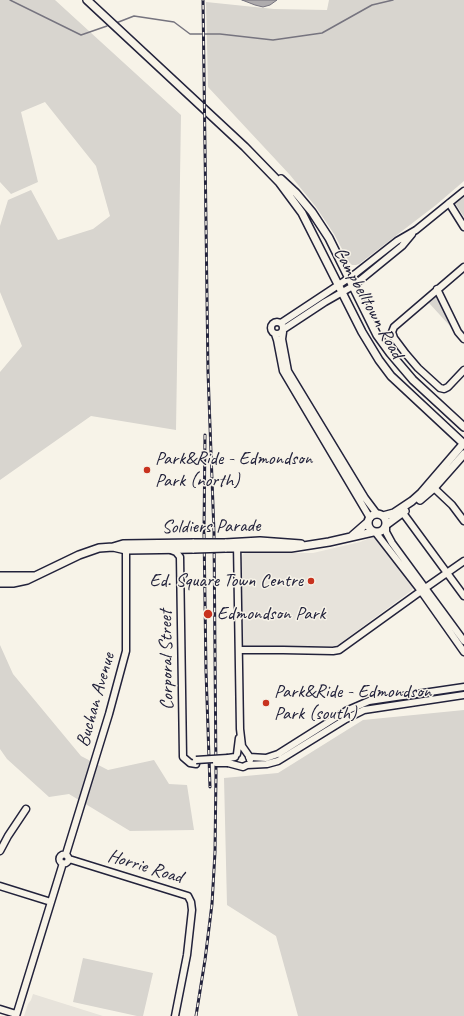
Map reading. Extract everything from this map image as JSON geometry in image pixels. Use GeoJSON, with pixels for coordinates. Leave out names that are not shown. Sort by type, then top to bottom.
{"type":"FeatureCollection","features":[{"type":"Feature","properties":{"kind":"main road","name":"Campbelltown Road"},"geometry":{"type":"LineString","coordinates":[[89,1],[296,193],[312,212],[329,238],[377,335],[413,380],[464,427]]}},
{"type":"Feature","properties":{"kind":"main road","name":"Campbelltown Road"},"geometry":{"type":"LineString","coordinates":[[262,163],[279,182],[302,213],[371,348],[391,376],[464,443]]}},
{"type":"Feature","properties":{"kind":"main road"},"geometry":{"type":"LineString","coordinates":[[416,498],[464,443]]}},
{"type":"Feature","properties":{"kind":"main road"},"geometry":{"type":"LineString","coordinates":[[434,488],[429,487],[420,496],[400,510],[388,515],[380,515],[369,520],[369,528],[375,532],[382,532],[386,526],[434,488],[464,454]]}},
{"type":"Feature","properties":{"kind":"main road"},"geometry":{"type":"LineString","coordinates":[[380,515],[386,520],[386,526]]}},
{"type":"Feature","properties":{"kind":"main road","name":"Soldiers Parade"},"geometry":{"type":"LineString","coordinates":[[352,536],[369,520]]}},
{"type":"Feature","properties":{"kind":"main road","name":"Soldiers Parade"},"geometry":{"type":"LineString","coordinates":[[113,547],[126,550],[237,545],[291,548],[329,542],[375,532]]}},
{"type":"Feature","properties":{"kind":"main road","name":"Soldiers Parade"},"geometry":{"type":"LineString","coordinates":[[0,583],[13,583],[27,580],[87,552],[99,548],[113,547],[123,544],[193,547]]}},
{"type":"Feature","properties":{"kind":"main road","name":"Soldiers Parade"},"geometry":{"type":"LineString","coordinates":[[0,576],[35,576]]}},
{"type":"Feature","properties":{"kind":"street"},"geometry":{"type":"LineString","coordinates":[[275,334],[279,334],[283,328],[338,285],[397,241],[416,230],[464,191]]}},
{"type":"Feature","properties":{"kind":"street"},"geometry":{"type":"LineString","coordinates":[[449,204],[464,226]]}},
{"type":"Feature","properties":{"kind":"street"},"geometry":{"type":"LineString","coordinates":[[283,328],[324,302],[353,286],[402,246],[416,230]]}},
{"type":"Feature","properties":{"kind":"street"},"geometry":{"type":"LineString","coordinates":[[464,267],[393,329],[393,335],[406,354],[418,368],[440,388],[444,389],[448,387],[464,370]]}},
{"type":"Feature","properties":{"kind":"street"},"geometry":{"type":"LineString","coordinates":[[437,289],[458,332],[464,339]]}},
{"type":"Feature","properties":{"kind":"street"},"geometry":{"type":"LineString","coordinates":[[283,328],[275,322],[271,329],[277,340],[283,372],[369,520]]}},
{"type":"Feature","properties":{"kind":"street"},"geometry":{"type":"LineString","coordinates":[[283,328],[282,339],[288,371],[365,498],[380,515]]}},
{"type":"Feature","properties":{"kind":"street"},"geometry":{"type":"LineString","coordinates":[[313,412],[311,415],[321,432],[322,438]]}},
{"type":"Feature","properties":{"kind":"street"},"geometry":{"type":"LineString","coordinates":[[434,488],[452,505],[464,521]]}},
{"type":"Feature","properties":{"kind":"street"},"geometry":{"type":"LineString","coordinates":[[403,513],[464,596]]}},
{"type":"Feature","properties":{"kind":"street"},"geometry":{"type":"LineString","coordinates":[[386,526],[386,532],[392,543],[423,589],[441,620],[464,652]]}},
{"type":"Feature","properties":{"kind":"street"},"geometry":{"type":"LineString","coordinates":[[375,532],[464,641]]}},
{"type":"Feature","properties":{"kind":"street"},"geometry":{"type":"LineString","coordinates":[[237,545],[240,729],[242,744],[248,755],[249,761],[247,765]]}},
{"type":"Feature","properties":{"kind":"street"},"geometry":{"type":"LineString","coordinates":[[169,549],[176,552],[180,557],[184,552],[193,547]]}},
{"type":"Feature","properties":{"kind":"street","name":"Buchan Avenue"},"geometry":{"type":"LineString","coordinates":[[51,902],[63,863],[61,862],[60,857],[61,855],[68,857],[78,812],[109,714],[126,651],[126,550]]}},
{"type":"Feature","properties":{"kind":"street","name":"Corporal Street"},"geometry":{"type":"LineString","coordinates":[[180,557],[184,757],[187,761],[196,762],[232,758]]}},
{"type":"Feature","properties":{"kind":"street"},"geometry":{"type":"LineString","coordinates":[[239,650],[337,650],[348,644],[464,561]]}},
{"type":"Feature","properties":{"kind":"street"},"geometry":{"type":"LineString","coordinates":[[232,758],[241,752],[248,755],[266,758],[278,754],[346,711],[369,701],[464,687]]}},
{"type":"Feature","properties":{"kind":"street"},"geometry":{"type":"LineString","coordinates":[[240,729],[232,758],[236,764],[241,767],[247,765],[267,764],[278,761],[358,712],[370,708],[464,695]]}},
{"type":"Feature","properties":{"kind":"street"},"geometry":{"type":"LineString","coordinates":[[369,701],[370,708]]}},
{"type":"Feature","properties":{"kind":"street"},"geometry":{"type":"LineString","coordinates":[[0,848],[26,809]]}},
{"type":"Feature","properties":{"kind":"street","name":"Horrie Road"},"geometry":{"type":"LineString","coordinates":[[68,857],[188,896],[191,902],[192,910],[187,955],[175,1016]]}},
{"type":"Feature","properties":{"kind":"street"},"geometry":{"type":"LineString","coordinates":[[0,886],[51,902],[16,1015],[0,1009]]}},
{"type":"Feature","properties":{"kind":"shaded area"},"geometry":{"type":"Polygon","coordinates":[[[0,0],[55,0],[181,115],[176,430],[91,416],[0,480],[0,372],[22,346],[0,292],[0,226],[8,200],[31,190],[58,240],[93,229],[110,216],[96,166],[45,102],[21,112],[38,182],[11,194],[0,182],[0,0]]]}},
{"type":"Feature","properties":{"kind":"shaded area"},"geometry":{"type":"Polygon","coordinates":[[[242,0],[277,0],[270,5],[263,7],[242,0]]]}},
{"type":"Feature","properties":{"kind":"shaded area"},"geometry":{"type":"Polygon","coordinates":[[[329,0],[464,0],[464,181],[436,205],[356,265],[352,265],[349,262],[334,234],[316,207],[290,175],[208,87],[206,2],[274,9],[327,10],[329,0]]]}},
{"type":"Feature","properties":{"kind":"shaded area"},"geometry":{"type":"Polygon","coordinates":[[[464,197],[464,217],[455,203],[464,197]]]}},
{"type":"Feature","properties":{"kind":"shaded area"},"geometry":{"type":"Polygon","coordinates":[[[437,295],[440,300],[450,326],[429,303],[437,295]]]}},
{"type":"Feature","properties":{"kind":"shaded area","name":"Ed. Square Town Centre"},"geometry":{"type":"Polygon","coordinates":[[[377,537],[412,586],[413,588],[411,591],[335,646],[246,647],[242,645],[241,560],[243,554],[313,553],[360,542],[377,537]]]}},
{"type":"Feature","properties":{"kind":"shaded area"},"geometry":{"type":"Polygon","coordinates":[[[0,645],[13,674],[81,756],[108,770],[154,760],[169,784],[187,785],[194,830],[130,831],[69,794],[49,797],[7,759],[0,749],[0,645]]]}},
{"type":"Feature","properties":{"kind":"shaded area"},"geometry":{"type":"Polygon","coordinates":[[[464,710],[464,1016],[298,1016],[276,936],[227,905],[224,778],[278,773],[363,720],[464,710]]]}},
{"type":"Feature","properties":{"kind":"shaded area"},"geometry":{"type":"Polygon","coordinates":[[[83,958],[153,973],[143,1016],[73,1002],[83,958]]]}},
{"type":"Feature","properties":{"kind":"shaded area"},"geometry":{"type":"Polygon","coordinates":[[[33,994],[103,1016],[24,1016],[33,994]]]}},
{"type":"Feature","properties":{"kind":"waterway"},"geometry":{"type":"LineString","coordinates":[[10,0],[81,35],[107,26]]}},
{"type":"Feature","properties":{"kind":"waterway"},"geometry":{"type":"LineString","coordinates":[[116,23],[134,16],[174,22],[190,34],[220,34],[273,40],[322,33],[372,5],[393,0]]}},
{"type":"Feature","properties":{"kind":"railway"},"geometry":{"type":"LineString","coordinates":[[196,1016],[212,904],[215,852],[216,774],[214,533],[208,372],[203,0]]}},
{"type":"Feature","properties":{"kind":"railway"},"geometry":{"type":"LineString","coordinates":[[205,435],[204,532],[206,671],[210,787]]}},
{"type":"Feature","properties":{"kind":"place","name":"Park&Ride - Edmondson Park (north)"},"geometry":{"type":"Point","coordinates":[147,470]}},
{"type":"Feature","properties":{"kind":"place","name":"Ed. Square Town Centre"},"geometry":{"type":"Point","coordinates":[311,581]}},
{"type":"Feature","properties":{"kind":"place","name":"Edmondson Park"},"geometry":{"type":"Point","coordinates":[208,614]}},
{"type":"Feature","properties":{"kind":"place","name":"Park&Ride - Edmondson Park (south)"},"geometry":{"type":"Point","coordinates":[266,703]}}]}
